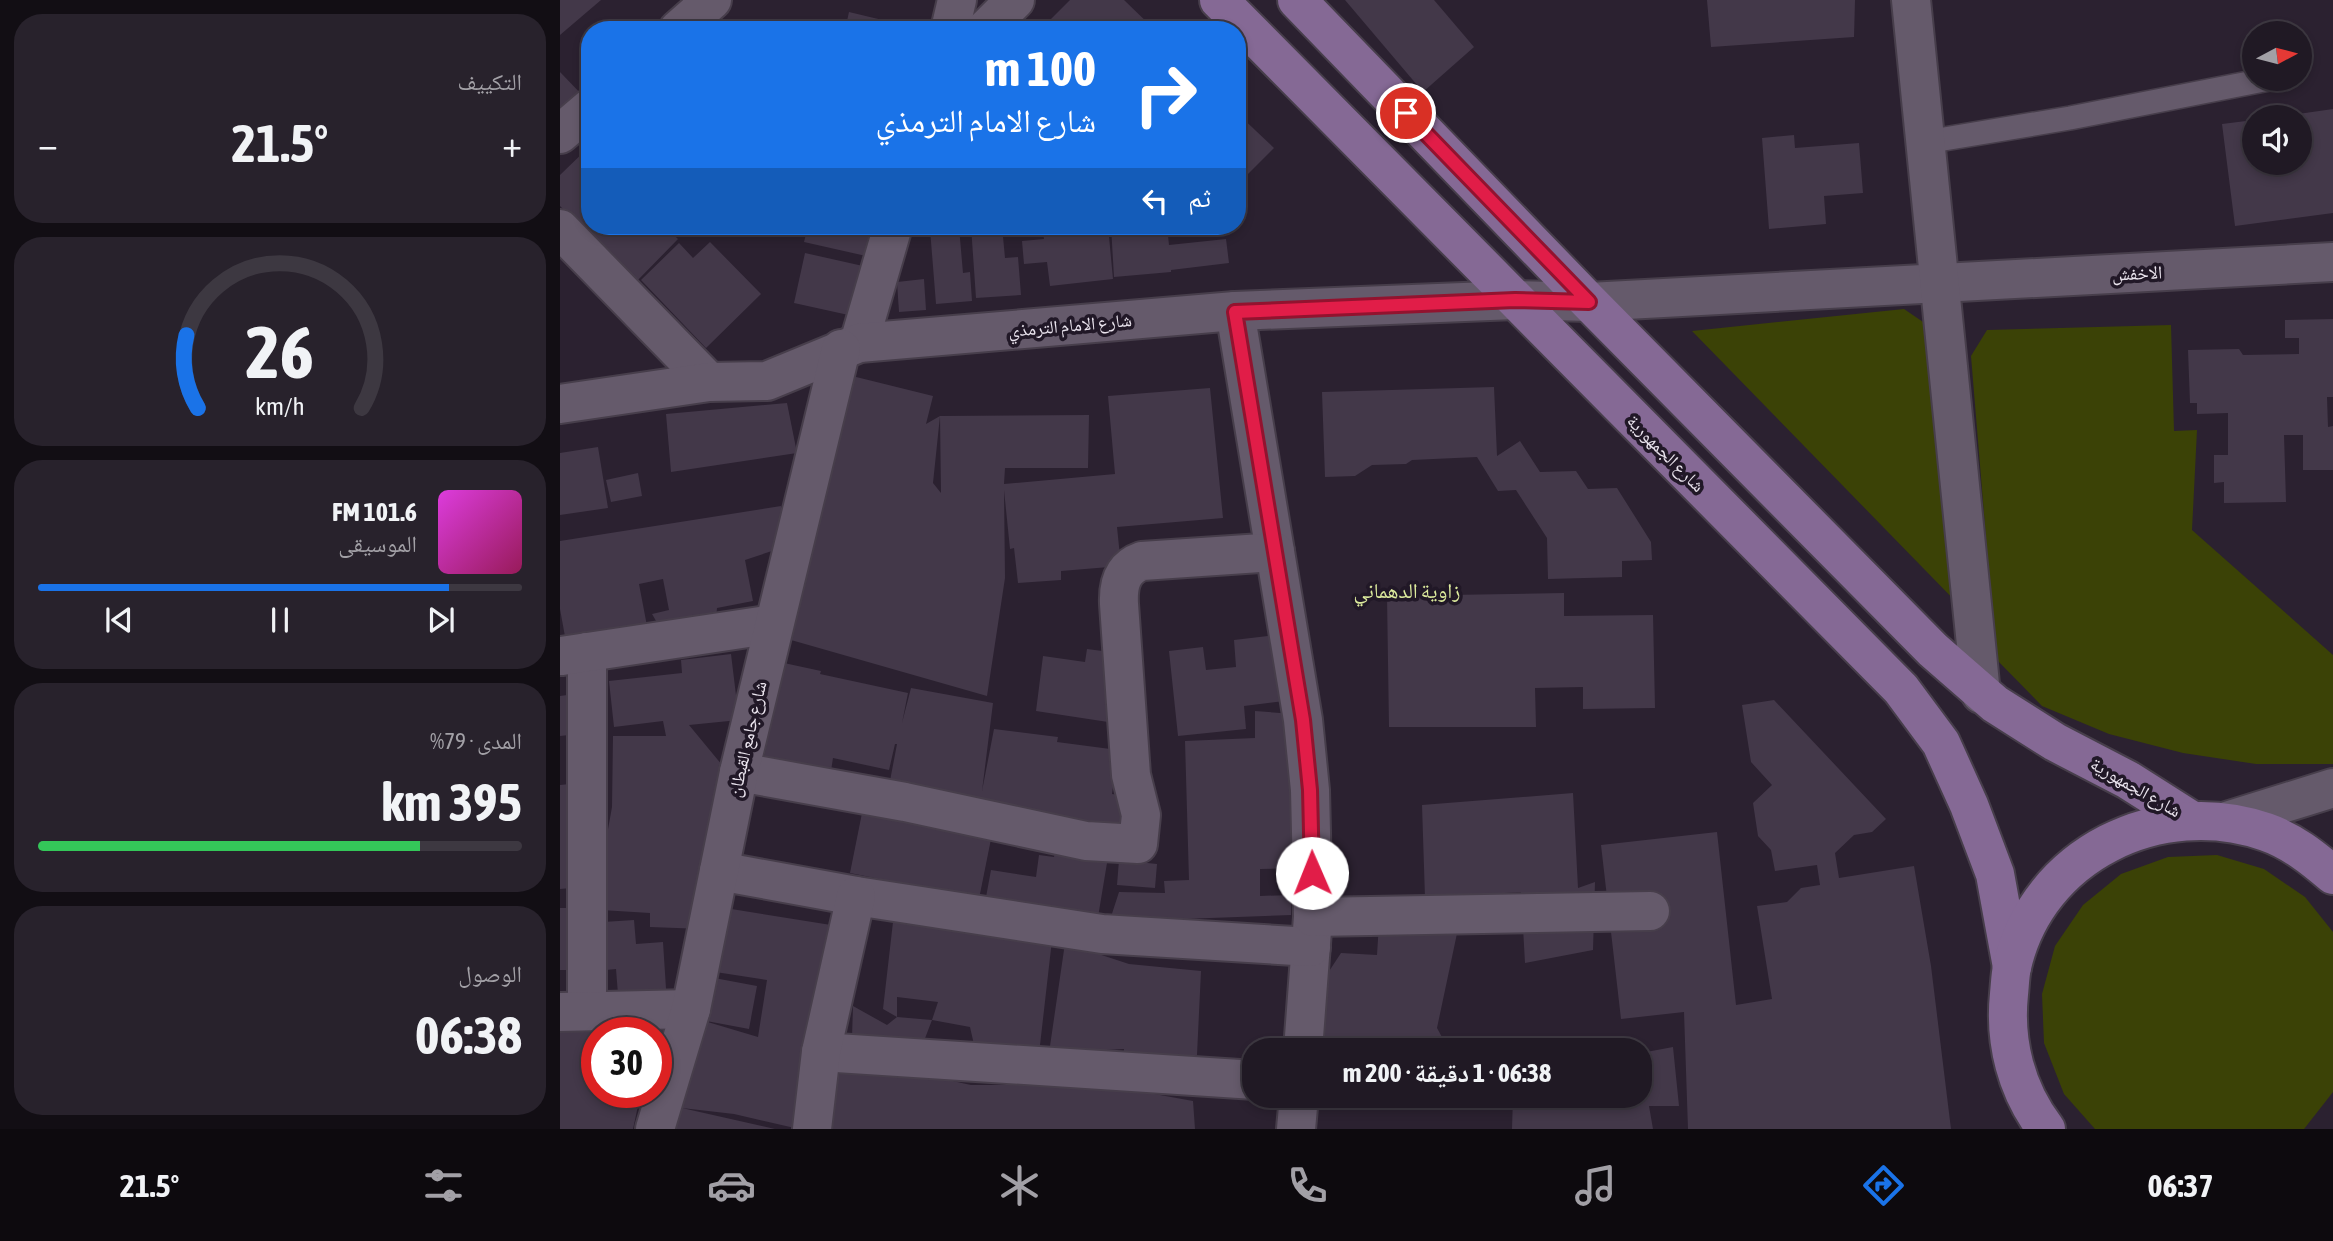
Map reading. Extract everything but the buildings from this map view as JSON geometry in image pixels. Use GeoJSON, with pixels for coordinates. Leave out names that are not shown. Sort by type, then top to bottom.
{"type":"FeatureCollection","features":[{"type":"Feature","properties":{"kind":"main road","name":"شارع الجمهورية"},"geometry":{"type":"LineString","coordinates":[[1219,0],[1240,21]]}},
{"type":"Feature","properties":{"kind":"main road","name":"شارع الجمهورية"},"geometry":{"type":"LineString","coordinates":[[1297,0],[1589,302],[1933,650],[1981,694],[2054,742],[2209,821]]}},
{"type":"Feature","properties":{"kind":"main road","name":"شارع الجمهورية"},"geometry":{"type":"LineString","coordinates":[[1246,27],[1901,689],[1941,743],[1969,806],[1995,874],[2012,967]]}},
{"type":"Feature","properties":{"kind":"main road"},"geometry":{"type":"LineString","coordinates":[[2046,1129],[2032,1111],[2015,1071],[2007,1019],[2012,967],[2024,933],[2041,902],[2064,875],[2091,853],[2123,836],[2156,825],[2209,821],[2268,832],[2306,852],[2333,875]]}},
{"type":"Feature","properties":{"kind":"main road"},"geometry":{"type":"LineString","coordinates":[[2009,1129],[2015,1071]]}},
{"type":"Feature","properties":{"kind":"street"},"geometry":{"type":"LineString","coordinates":[[688,21],[712,0]]}},
{"type":"Feature","properties":{"kind":"street"},"geometry":{"type":"LineString","coordinates":[[952,21],[957,0]]}},
{"type":"Feature","properties":{"kind":"street"},"geometry":{"type":"LineString","coordinates":[[994,21],[1015,0]]}},
{"type":"Feature","properties":{"kind":"street"},"geometry":{"type":"LineString","coordinates":[[1911,0],[1981,694]]}},
{"type":"Feature","properties":{"kind":"street"},"geometry":{"type":"LineString","coordinates":[[560,134],[581,116]]}},
{"type":"Feature","properties":{"kind":"street"},"geometry":{"type":"LineString","coordinates":[[560,229],[709,382]]}},
{"type":"Feature","properties":{"kind":"street","name":"شارع جامع القبطان"},"geometry":{"type":"LineString","coordinates":[[655,1129],[691,1010],[739,772],[774,624],[850,346],[890,235]]}},
{"type":"Feature","properties":{"kind":"street","name":"الاخفش"},"geometry":{"type":"LineString","coordinates":[[1589,302],[2333,262]]}},
{"type":"Feature","properties":{"kind":"street","name":"شارع الامام الترمذي"},"geometry":{"type":"LineString","coordinates":[[560,404],[709,382],[767,381],[850,346],[1235,312],[1515,300],[1589,302]]}},
{"type":"Feature","properties":{"kind":"street"},"geometry":{"type":"LineString","coordinates":[[1235,312],[1303,720],[1310,790],[1312,932],[1304,1038]]}},
{"type":"Feature","properties":{"kind":"street"},"geometry":{"type":"LineString","coordinates":[[739,772],[905,802],[1086,841],[1138,844],[1142,815],[1131,775],[1119,604],[1120,581],[1133,564],[1142,561],[1275,552]]}},
{"type":"Feature","properties":{"kind":"street"},"geometry":{"type":"LineString","coordinates":[[691,1010],[574,1011],[573,654],[774,624]]}},
{"type":"Feature","properties":{"kind":"street"},"geometry":{"type":"LineString","coordinates":[[2209,821],[2333,789]]}},
{"type":"Feature","properties":{"kind":"street"},"geometry":{"type":"LineString","coordinates":[[719,871],[856,896],[1102,933],[1312,932],[1650,911]]}},
{"type":"Feature","properties":{"kind":"street"},"geometry":{"type":"LineString","coordinates":[[812,1129],[821,1052],[856,896]]}},
{"type":"Feature","properties":{"kind":"street"},"geometry":{"type":"LineString","coordinates":[[821,1052],[1242,1079]]}},
{"type":"Feature","properties":{"kind":"street"},"geometry":{"type":"LineString","coordinates":[[1296,1129],[1298,1108]]}},
{"type":"Feature","properties":{"kind":"lane"},"geometry":{"type":"LineString","coordinates":[[1926,142],[2070,118],[2242,84]]}},
{"type":"Feature","properties":{"kind":"green space"},"geometry":{"type":"Polygon","coordinates":[[[1904,309],[1929,326],[1964,610],[1692,331],[1904,309]]]}},
{"type":"Feature","properties":{"kind":"green space"},"geometry":{"type":"Polygon","coordinates":[[[2171,325],[2174,431],[2197,430],[2192,530],[2333,655],[2333,764],[2256,764],[2183,753],[2109,734],[2042,706],[1996,659],[1971,356],[1987,330],[2171,325]]]}},
{"type":"Feature","properties":{"kind":"green space"},"geometry":{"type":"Polygon","coordinates":[[[2217,855],[2264,869],[2305,897],[2333,932],[2333,1092],[2304,1129],[2095,1129],[2064,1094],[2044,1043],[2042,994],[2055,946],[2083,905],[2121,874],[2168,857],[2217,855]]]}},
{"type":"Feature","properties":{"kind":"district","name":"زاوية الدهماني"},"geometry":{"type":"Point","coordinates":[1407,590]}},
{"type":"Feature","properties":{"kind":"route"},"geometry":{"type":"LineString","coordinates":[[1312,873],[1310,790],[1303,720],[1235,312],[1515,300],[1589,302],[1406,113]]}}]}
